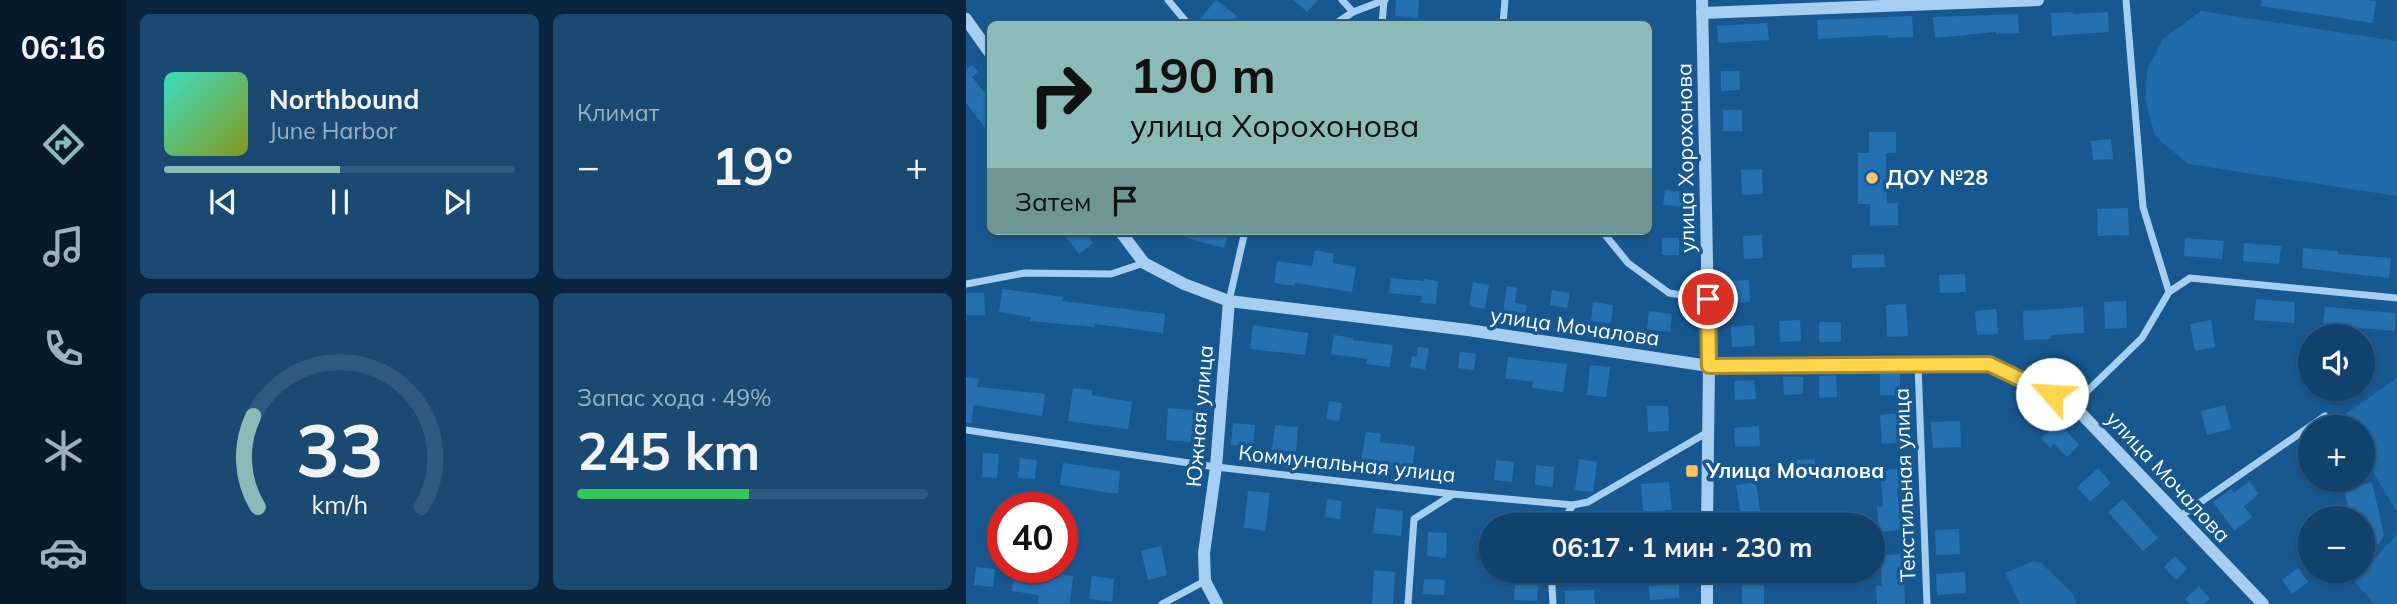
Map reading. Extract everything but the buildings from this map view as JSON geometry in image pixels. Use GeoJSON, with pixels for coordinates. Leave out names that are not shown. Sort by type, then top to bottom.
{"type":"FeatureCollection","features":[{"type":"Feature","properties":{"kind":"street"},"geometry":{"type":"LineString","coordinates":[[1167,0],[1185,21]]}},
{"type":"Feature","properties":{"kind":"street"},"geometry":{"type":"LineString","coordinates":[[1342,0],[1353,12]]}},
{"type":"Feature","properties":{"kind":"street"},"geometry":{"type":"LineString","coordinates":[[1340,21],[1353,12],[1384,0],[1382,21]]}},
{"type":"Feature","properties":{"kind":"street"},"geometry":{"type":"LineString","coordinates":[[1503,21],[1505,0]]}},
{"type":"Feature","properties":{"kind":"street"},"geometry":{"type":"LineString","coordinates":[[1702,7],[2038,0]]}},
{"type":"Feature","properties":{"kind":"street"},"geometry":{"type":"LineString","coordinates":[[2126,0],[2143,207],[2169,292]]}},
{"type":"Feature","properties":{"kind":"street","name":"улица Хорохонова"},"geometry":{"type":"LineString","coordinates":[[1702,7],[1709,366],[1707,513]]}},
{"type":"Feature","properties":{"kind":"street"},"geometry":{"type":"LineString","coordinates":[[966,19],[987,48]]}},
{"type":"Feature","properties":{"kind":"street"},"geometry":{"type":"LineString","coordinates":[[966,284],[1026,273],[1111,274],[1144,263],[1123,235]]}},
{"type":"Feature","properties":{"kind":"street","name":"Южная улица"},"geometry":{"type":"LineString","coordinates":[[1217,604],[1205,581],[1204,553],[1216,467],[1229,301],[1244,235]]}},
{"type":"Feature","properties":{"kind":"street"},"geometry":{"type":"LineString","coordinates":[[1605,235],[1628,263],[1669,293],[1708,299]]}},
{"type":"Feature","properties":{"kind":"street","name":"улица Мочалова"},"geometry":{"type":"LineString","coordinates":[[1144,263],[1184,284],[1229,301],[1468,330],[1709,366],[1989,364],[2073,405],[2263,604]]}},
{"type":"Feature","properties":{"kind":"street"},"geometry":{"type":"LineString","coordinates":[[2073,405],[2142,338],[2169,292],[2190,278],[2397,298]]}},
{"type":"Feature","properties":{"kind":"street","name":"Текстильная улица"},"geometry":{"type":"LineString","coordinates":[[1919,365],[1927,604]]}},
{"type":"Feature","properties":{"kind":"street","name":"Коммунальная улица"},"geometry":{"type":"LineString","coordinates":[[966,430],[1216,467],[1573,505],[1588,502],[1708,432]]}},
{"type":"Feature","properties":{"kind":"street"},"geometry":{"type":"LineString","coordinates":[[2179,517],[2298,435]]}},
{"type":"Feature","properties":{"kind":"street"},"geometry":{"type":"LineString","coordinates":[[1408,604],[1414,519],[1453,494]]}},
{"type":"Feature","properties":{"kind":"street"},"geometry":{"type":"LineString","coordinates":[[1568,513],[1573,505]]}},
{"type":"Feature","properties":{"kind":"street"},"geometry":{"type":"LineString","coordinates":[[1162,604],[1205,581]]}},
{"type":"Feature","properties":{"kind":"street"},"geometry":{"type":"LineString","coordinates":[[1552,583],[1553,604]]}},
{"type":"Feature","properties":{"kind":"street"},"geometry":{"type":"LineString","coordinates":[[1707,583],[1707,604]]}},
{"type":"Feature","properties":{"kind":"shaded area"},"geometry":{"type":"Polygon","coordinates":[[[2201,11],[2397,41],[2397,196],[2188,164],[2155,136],[2145,99],[2147,70],[2163,39],[2201,11]]]}},
{"type":"Feature","properties":{"kind":"shaded area"},"geometry":{"type":"Polygon","coordinates":[[[2397,378],[2397,512],[2375,475],[2375,415],[2344,415],[2364,401],[2375,401],[2375,393],[2397,378]]]}},
{"type":"Feature","properties":{"kind":"shaded area"},"geometry":{"type":"Polygon","coordinates":[[[2397,534],[2397,604],[2374,604],[2356,583],[2375,583],[2375,558],[2397,534]]]}},
{"type":"Feature","properties":{"kind":"shaded area"},"geometry":{"type":"Polygon","coordinates":[[[2034,561],[2041,563],[2073,594],[2077,604],[2020,604],[2005,573],[2034,561]]]}},
{"type":"Feature","properties":{"kind":"place","name":"ДОУ №28"},"geometry":{"type":"Point","coordinates":[1872,178]}},
{"type":"Feature","properties":{"kind":"place","name":"Улица Мочалова"},"geometry":{"type":"Point","coordinates":[1692,471]}},
{"type":"Feature","properties":{"kind":"route"},"geometry":{"type":"LineString","coordinates":[[1708,299],[1709,366],[1989,364],[2052,394]]}}]}
